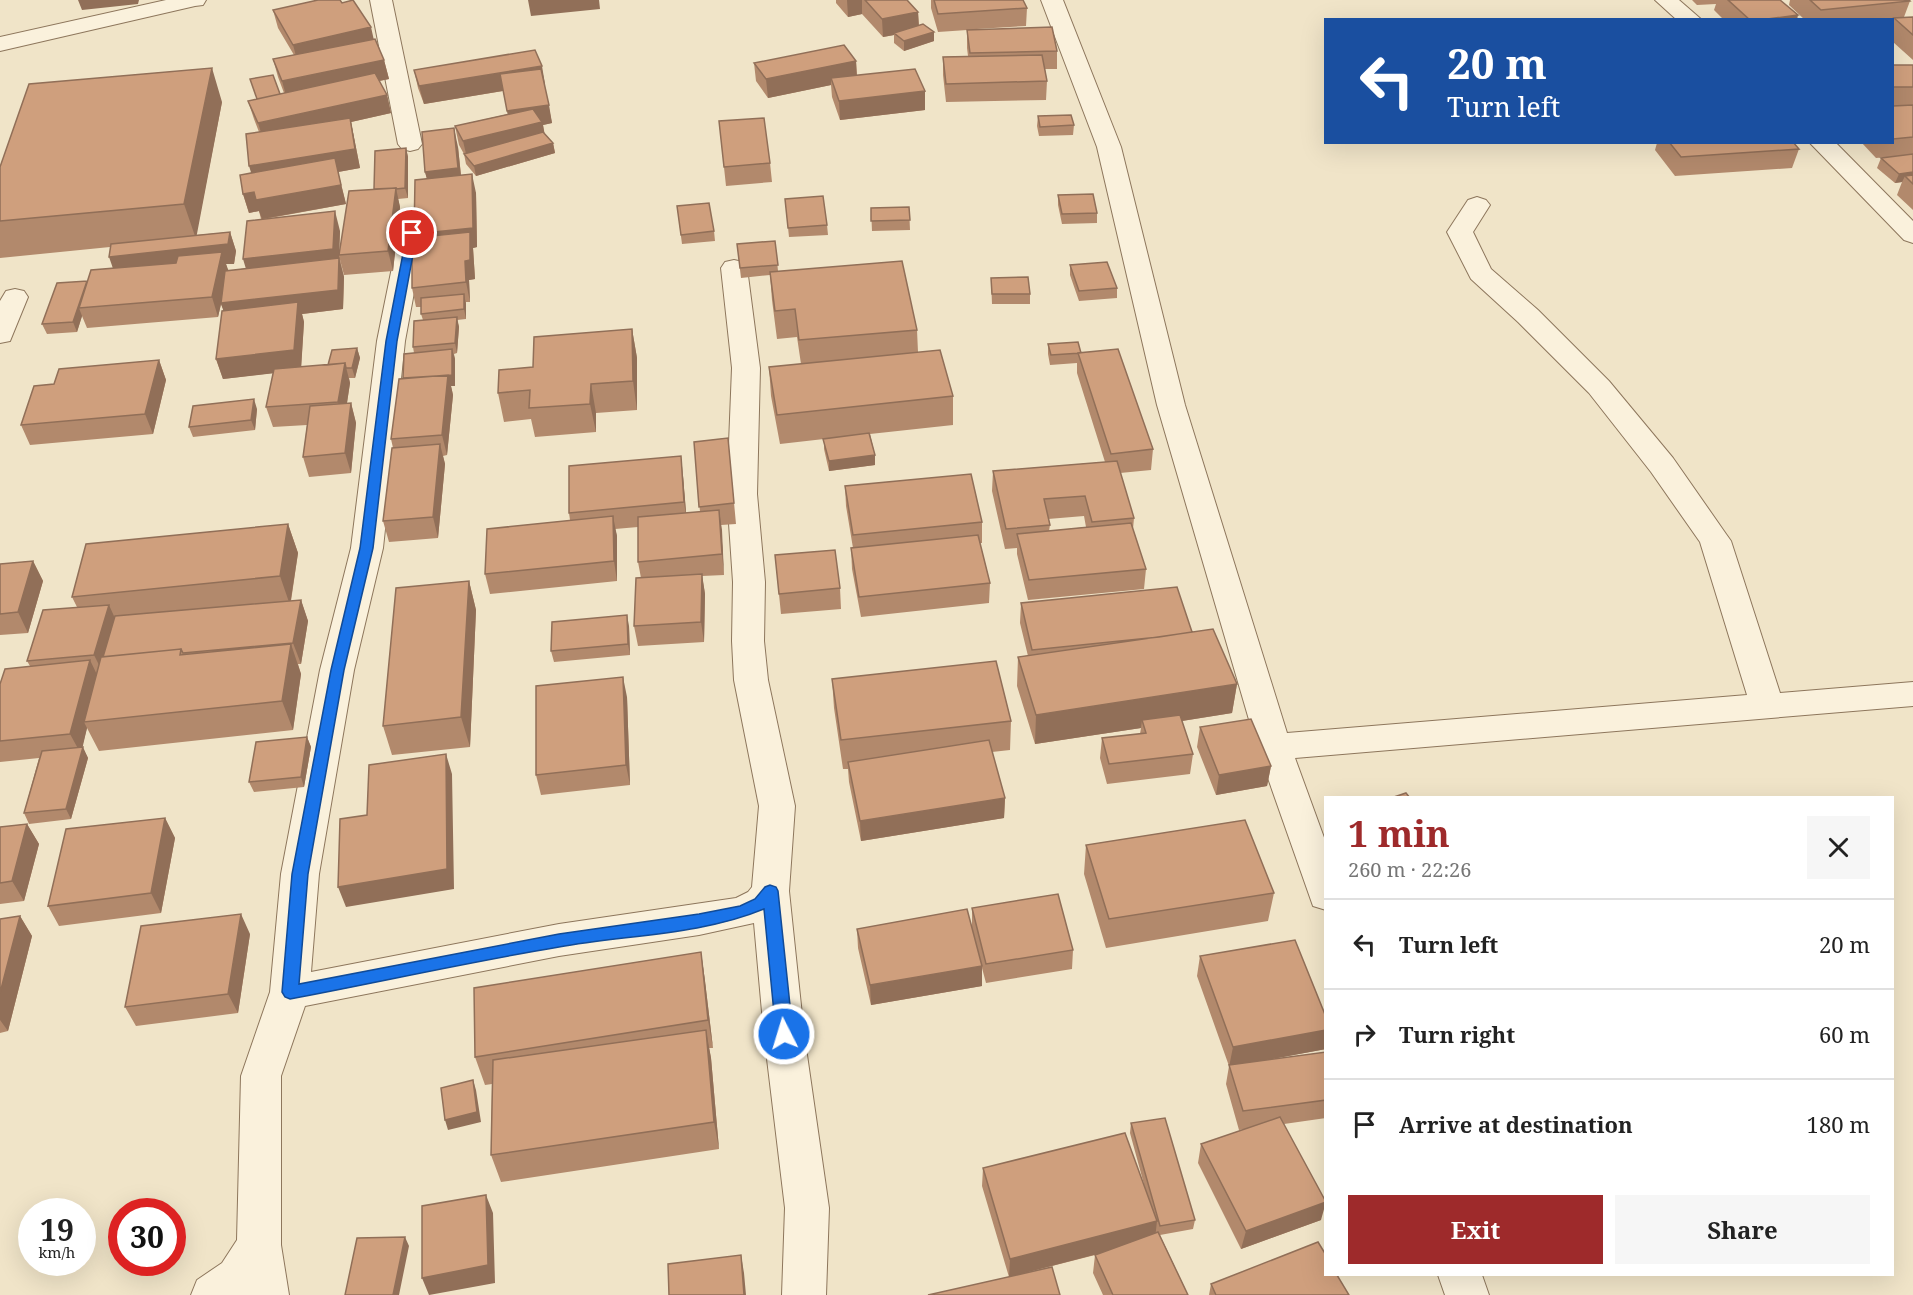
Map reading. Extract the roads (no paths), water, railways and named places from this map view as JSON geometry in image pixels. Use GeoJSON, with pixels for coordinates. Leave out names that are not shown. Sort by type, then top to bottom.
{"type":"FeatureCollection","features":[{"type":"Feature","properties":{"kind":"street"},"geometry":{"type":"LineString","coordinates":[[0,44],[151,5],[195,0]]}},
{"type":"Feature","properties":{"kind":"street"},"geometry":{"type":"LineString","coordinates":[[381,0],[410,144]]}},
{"type":"Feature","properties":{"kind":"street"},"geometry":{"type":"LineString","coordinates":[[1666,0],[1688,18]]}},
{"type":"Feature","properties":{"kind":"street"},"geometry":{"type":"LineString","coordinates":[[1060,1],[1109,147],[1171,405],[1274,747],[1324,888]]}},
{"type":"Feature","properties":{"kind":"street"},"geometry":{"type":"LineString","coordinates":[[1823,144],[1913,235]]}},
{"type":"Feature","properties":{"kind":"street"},"geometry":{"type":"LineString","coordinates":[[1478,205],[1460,232],[1480,273],[1528,316],[1599,387],[1662,465],[1715,541],[1767,705]]}},
{"type":"Feature","properties":{"kind":"street"},"geometry":{"type":"LineString","coordinates":[[267,1295],[259,1245],[261,1076],[290,992],[300,874],[338,670],[367,548],[391,341],[412,233]]}},
{"type":"Feature","properties":{"kind":"street"},"geometry":{"type":"LineString","coordinates":[[734,268],[746,368],[742,494],[749,582],[747,641],[750,680],[777,806],[770,891],[784,1034],[807,1208],[804,1295]]}},
{"type":"Feature","properties":{"kind":"street"},"geometry":{"type":"LineString","coordinates":[[0,334],[15,297]]}},
{"type":"Feature","properties":{"kind":"street"},"geometry":{"type":"LineString","coordinates":[[1274,747],[1913,694]]}},
{"type":"Feature","properties":{"kind":"street"},"geometry":{"type":"LineString","coordinates":[[290,992],[559,940],[742,912],[761,903],[770,891]]}},
{"type":"Feature","properties":{"kind":"street"},"geometry":{"type":"LineString","coordinates":[[213,1295],[238,1278],[259,1245]]}},
{"type":"Feature","properties":{"kind":"street"},"geometry":{"type":"LineString","coordinates":[[1460,1276],[1467,1295]]}}]}
